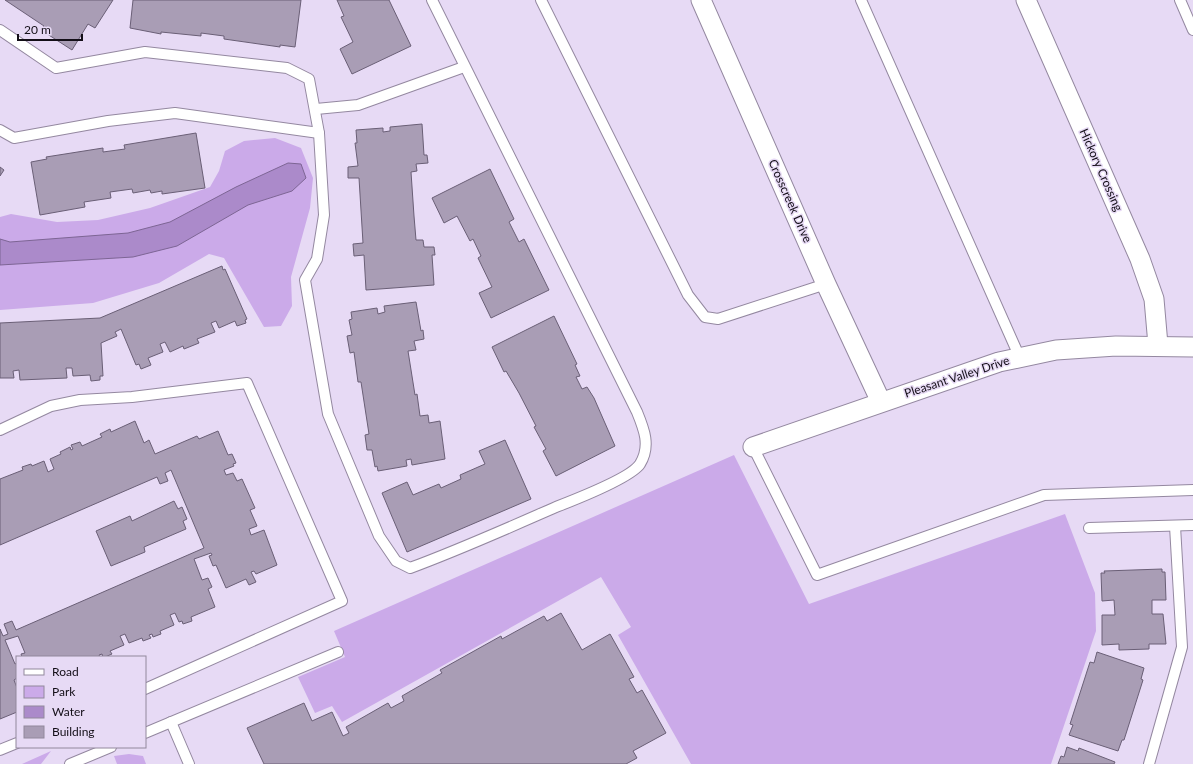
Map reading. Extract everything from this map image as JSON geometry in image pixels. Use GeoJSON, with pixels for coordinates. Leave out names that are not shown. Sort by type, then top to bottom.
{"type":"FeatureCollection","features":[{"type":"Feature","properties":{"kind":"street","name":"Crosscreek Drive"},"geometry":{"type":"LineString","coordinates":[[701,0],[826,284],[881,402]]}},
{"type":"Feature","properties":{"kind":"street","name":"Hickory Crossing"},"geometry":{"type":"LineString","coordinates":[[1026,0],[1140,259],[1154,299],[1158,345]]}},
{"type":"Feature","properties":{"kind":"street","name":"Pleasant Valley Drive"},"geometry":{"type":"LineString","coordinates":[[753,447],[999,362],[1056,350],[1116,346],[1193,346]]}},
{"type":"Feature","properties":{"kind":"lane"},"geometry":{"type":"LineString","coordinates":[[0,30],[56,68],[145,52],[287,68],[310,80],[316,108],[319,133],[324,215],[317,259],[305,280],[328,414],[379,536],[396,561],[410,568],[445,555],[613,483],[640,465],[646,450],[646,435],[637,412],[464,68],[432,0]]}},
{"type":"Feature","properties":{"kind":"lane"},"geometry":{"type":"LineString","coordinates":[[541,0],[688,295],[705,317],[718,320],[826,284]]}},
{"type":"Feature","properties":{"kind":"lane"},"geometry":{"type":"LineString","coordinates":[[861,0],[1020,358]]}},
{"type":"Feature","properties":{"kind":"lane"},"geometry":{"type":"LineString","coordinates":[[1180,0],[1193,30]]}},
{"type":"Feature","properties":{"kind":"lane"},"geometry":{"type":"LineString","coordinates":[[316,108],[358,104],[464,68]]}},
{"type":"Feature","properties":{"kind":"lane"},"geometry":{"type":"LineString","coordinates":[[0,130],[14,138],[108,121],[175,112],[319,133]]}},
{"type":"Feature","properties":{"kind":"lane"},"geometry":{"type":"LineString","coordinates":[[0,430],[51,406],[80,400],[132,397],[247,383],[342,601],[146,689]]}},
{"type":"Feature","properties":{"kind":"lane"},"geometry":{"type":"LineString","coordinates":[[753,447],[817,575],[1044,495],[1193,490]]}},
{"type":"Feature","properties":{"kind":"lane"},"geometry":{"type":"LineString","coordinates":[[1089,528],[1193,525]]}},
{"type":"Feature","properties":{"kind":"lane"},"geometry":{"type":"LineString","coordinates":[[1149,764],[1182,648],[1174,526]]}},
{"type":"Feature","properties":{"kind":"lane"},"geometry":{"type":"LineString","coordinates":[[146,733],[338,652]]}},
{"type":"Feature","properties":{"kind":"lane"},"geometry":{"type":"LineString","coordinates":[[171,722],[189,764]]}},
{"type":"Feature","properties":{"kind":"lane"},"geometry":{"type":"LineString","coordinates":[[0,750],[16,743]]}},
{"type":"Feature","properties":{"kind":"lane"},"geometry":{"type":"LineString","coordinates":[[70,764],[83,762],[109,748]]}},
{"type":"Feature","properties":{"kind":"green space"},"geometry":{"type":"Polygon","coordinates":[[[275,138],[301,148],[313,178],[310,208],[291,277],[292,306],[281,326],[264,327],[224,258],[209,254],[159,283],[93,303],[0,310],[0,217],[11,214],[57,222],[98,220],[150,208],[210,187],[219,171],[225,151],[244,141],[275,138]]]}},
{"type":"Feature","properties":{"kind":"green space"},"geometry":{"type":"Polygon","coordinates":[[[734,455],[809,604],[1065,514],[1095,593],[1096,631],[1051,764],[691,764],[618,635],[631,627],[601,577],[342,722],[332,706],[315,713],[298,677],[345,657],[334,631],[734,455]]]}},
{"type":"Feature","properties":{"kind":"green space"},"geometry":{"type":"Polygon","coordinates":[[[51,751],[41,764],[22,764],[51,751]]]}},
{"type":"Feature","properties":{"kind":"green space"},"geometry":{"type":"Polygon","coordinates":[[[129,754],[143,756],[146,764],[117,764],[114,756],[129,754]]]}},
{"type":"Feature","properties":{"kind":"water"},"geometry":{"type":"Polygon","coordinates":[[[288,163],[301,164],[306,178],[292,191],[248,205],[177,246],[133,257],[0,265],[0,239],[10,242],[128,233],[170,222],[236,187],[288,163]]]}},
{"type":"Feature","properties":{"kind":"building"},"geometry":{"type":"Polygon","coordinates":[[[5,0],[113,0],[95,28],[88,24],[72,50],[41,30],[44,26],[5,0]]]}},
{"type":"Feature","properties":{"kind":"building"},"geometry":{"type":"Polygon","coordinates":[[[133,0],[301,0],[295,47],[280,45],[280,47],[224,39],[224,36],[201,33],[201,36],[161,32],[161,34],[130,28],[133,0]]]}},
{"type":"Feature","properties":{"kind":"building"},"geometry":{"type":"Polygon","coordinates":[[[337,0],[389,0],[411,46],[352,74],[340,49],[353,42],[341,17],[344,16],[337,0]]]}},
{"type":"Feature","properties":{"kind":"building"},"geometry":{"type":"Polygon","coordinates":[[[422,124],[424,155],[427,155],[428,163],[416,164],[417,171],[411,172],[414,216],[416,240],[423,240],[424,247],[434,247],[435,255],[432,255],[434,285],[366,290],[364,255],[354,256],[353,244],[363,243],[359,178],[348,178],[348,167],[358,166],[355,143],[357,143],[356,130],[383,128],[383,132],[390,131],[390,127],[422,124]]]}},
{"type":"Feature","properties":{"kind":"building"},"geometry":{"type":"Polygon","coordinates":[[[196,133],[205,188],[162,194],[162,191],[151,193],[150,190],[133,193],[132,189],[110,192],[111,198],[84,202],[85,207],[40,215],[31,162],[47,159],[46,157],[103,148],[103,152],[125,149],[124,145],[196,133]]]}},
{"type":"Feature","properties":{"kind":"building"},"geometry":{"type":"Polygon","coordinates":[[[0,167],[4,170],[0,176],[0,167]]]}},
{"type":"Feature","properties":{"kind":"building"},"geometry":{"type":"Polygon","coordinates":[[[490,169],[514,219],[509,222],[519,242],[524,239],[549,290],[491,318],[479,293],[492,287],[478,258],[481,256],[473,239],[470,241],[457,216],[444,223],[432,198],[490,169]]]}},
{"type":"Feature","properties":{"kind":"building"},"geometry":{"type":"Polygon","coordinates":[[[222,266],[223,270],[225,269],[247,319],[245,320],[246,323],[237,326],[235,321],[219,328],[216,321],[211,323],[215,332],[197,339],[199,343],[184,349],[183,346],[170,352],[165,342],[160,344],[163,352],[148,358],[151,365],[141,369],[139,364],[136,365],[121,329],[115,332],[117,336],[101,343],[103,376],[100,376],[100,380],[91,381],[90,375],[73,376],[72,368],[66,368],[67,378],[20,380],[19,370],[13,371],[14,378],[0,378],[0,323],[100,318],[222,266]]]}},
{"type":"Feature","properties":{"kind":"building"},"geometry":{"type":"Polygon","coordinates":[[[416,302],[421,331],[423,330],[424,339],[414,341],[416,350],[408,351],[415,395],[417,394],[420,416],[428,415],[429,423],[440,421],[445,459],[412,465],[411,459],[406,460],[407,466],[378,471],[377,466],[375,467],[372,450],[367,450],[365,435],[369,434],[361,382],[358,382],[354,352],[350,353],[347,336],[352,335],[349,320],[352,319],[351,312],[377,308],[378,314],[385,312],[384,306],[416,302]]]}},
{"type":"Feature","properties":{"kind":"building"},"geometry":{"type":"Polygon","coordinates":[[[554,316],[577,364],[575,365],[580,376],[576,377],[582,389],[587,387],[594,398],[615,446],[556,476],[543,451],[546,449],[534,427],[536,426],[506,371],[504,372],[492,347],[554,316]]]}},
{"type":"Feature","properties":{"kind":"building"},"geometry":{"type":"Polygon","coordinates":[[[135,421],[144,443],[149,440],[155,454],[197,436],[199,439],[218,431],[228,455],[232,454],[236,463],[233,464],[234,466],[224,470],[226,475],[233,473],[237,481],[242,479],[255,508],[250,510],[257,526],[249,529],[251,535],[264,530],[277,565],[256,574],[254,571],[251,572],[256,582],[249,585],[246,579],[226,588],[216,565],[213,566],[209,556],[212,555],[211,553],[194,559],[202,580],[208,578],[212,587],[208,589],[215,607],[191,617],[192,621],[183,624],[182,621],[179,622],[175,613],[170,615],[174,625],[160,631],[161,634],[153,637],[152,634],[149,635],[151,638],[143,641],[142,638],[129,643],[125,634],[120,636],[124,645],[110,651],[112,654],[107,656],[103,656],[102,654],[100,656],[22,656],[21,654],[25,653],[18,636],[5,640],[16,664],[16,679],[14,680],[16,685],[16,712],[0,719],[0,629],[3,636],[8,634],[4,624],[12,621],[16,630],[204,548],[171,470],[165,473],[168,481],[160,484],[157,477],[0,545],[0,479],[23,470],[22,467],[31,464],[32,466],[44,461],[48,472],[54,469],[50,459],[61,454],[60,452],[70,447],[71,450],[73,449],[71,445],[80,442],[82,446],[102,437],[100,434],[110,429],[111,432],[135,421]]]}},
{"type":"Feature","properties":{"kind":"building"},"geometry":{"type":"Polygon","coordinates":[[[505,440],[531,499],[407,552],[382,493],[407,482],[413,495],[439,484],[441,488],[461,479],[460,475],[485,464],[479,451],[505,440]]]}},
{"type":"Feature","properties":{"kind":"building"},"geometry":{"type":"Polygon","coordinates":[[[174,501],[178,509],[182,507],[187,519],[183,521],[186,529],[144,547],[145,552],[111,566],[96,531],[130,516],[132,521],[174,501]]]}},
{"type":"Feature","properties":{"kind":"building"},"geometry":{"type":"Polygon","coordinates":[[[1162,569],[1162,572],[1165,572],[1166,600],[1152,600],[1152,614],[1163,614],[1166,644],[1149,644],[1149,649],[1119,650],[1119,644],[1102,645],[1102,615],[1115,615],[1114,600],[1102,601],[1101,573],[1105,573],[1104,571],[1162,569]]]}},
{"type":"Feature","properties":{"kind":"building"},"geometry":{"type":"Polygon","coordinates":[[[561,613],[582,650],[610,634],[634,677],[629,679],[637,693],[642,690],[666,733],[633,751],[637,758],[626,764],[264,764],[247,728],[304,703],[312,721],[332,712],[343,736],[349,733],[346,727],[388,703],[391,708],[404,701],[402,696],[442,673],[440,670],[501,636],[502,639],[544,616],[547,621],[561,613]]]}},
{"type":"Feature","properties":{"kind":"building"},"geometry":{"type":"Polygon","coordinates":[[[1097,652],[1144,668],[1141,679],[1143,680],[1124,740],[1122,740],[1118,751],[1069,735],[1073,725],[1070,724],[1090,662],[1094,663],[1097,652]]]}},
{"type":"Feature","properties":{"kind":"building"},"geometry":{"type":"Polygon","coordinates":[[[1067,747],[1078,751],[1079,748],[1115,762],[1114,764],[1058,764],[1061,756],[1064,757],[1067,747]]]}}]}
